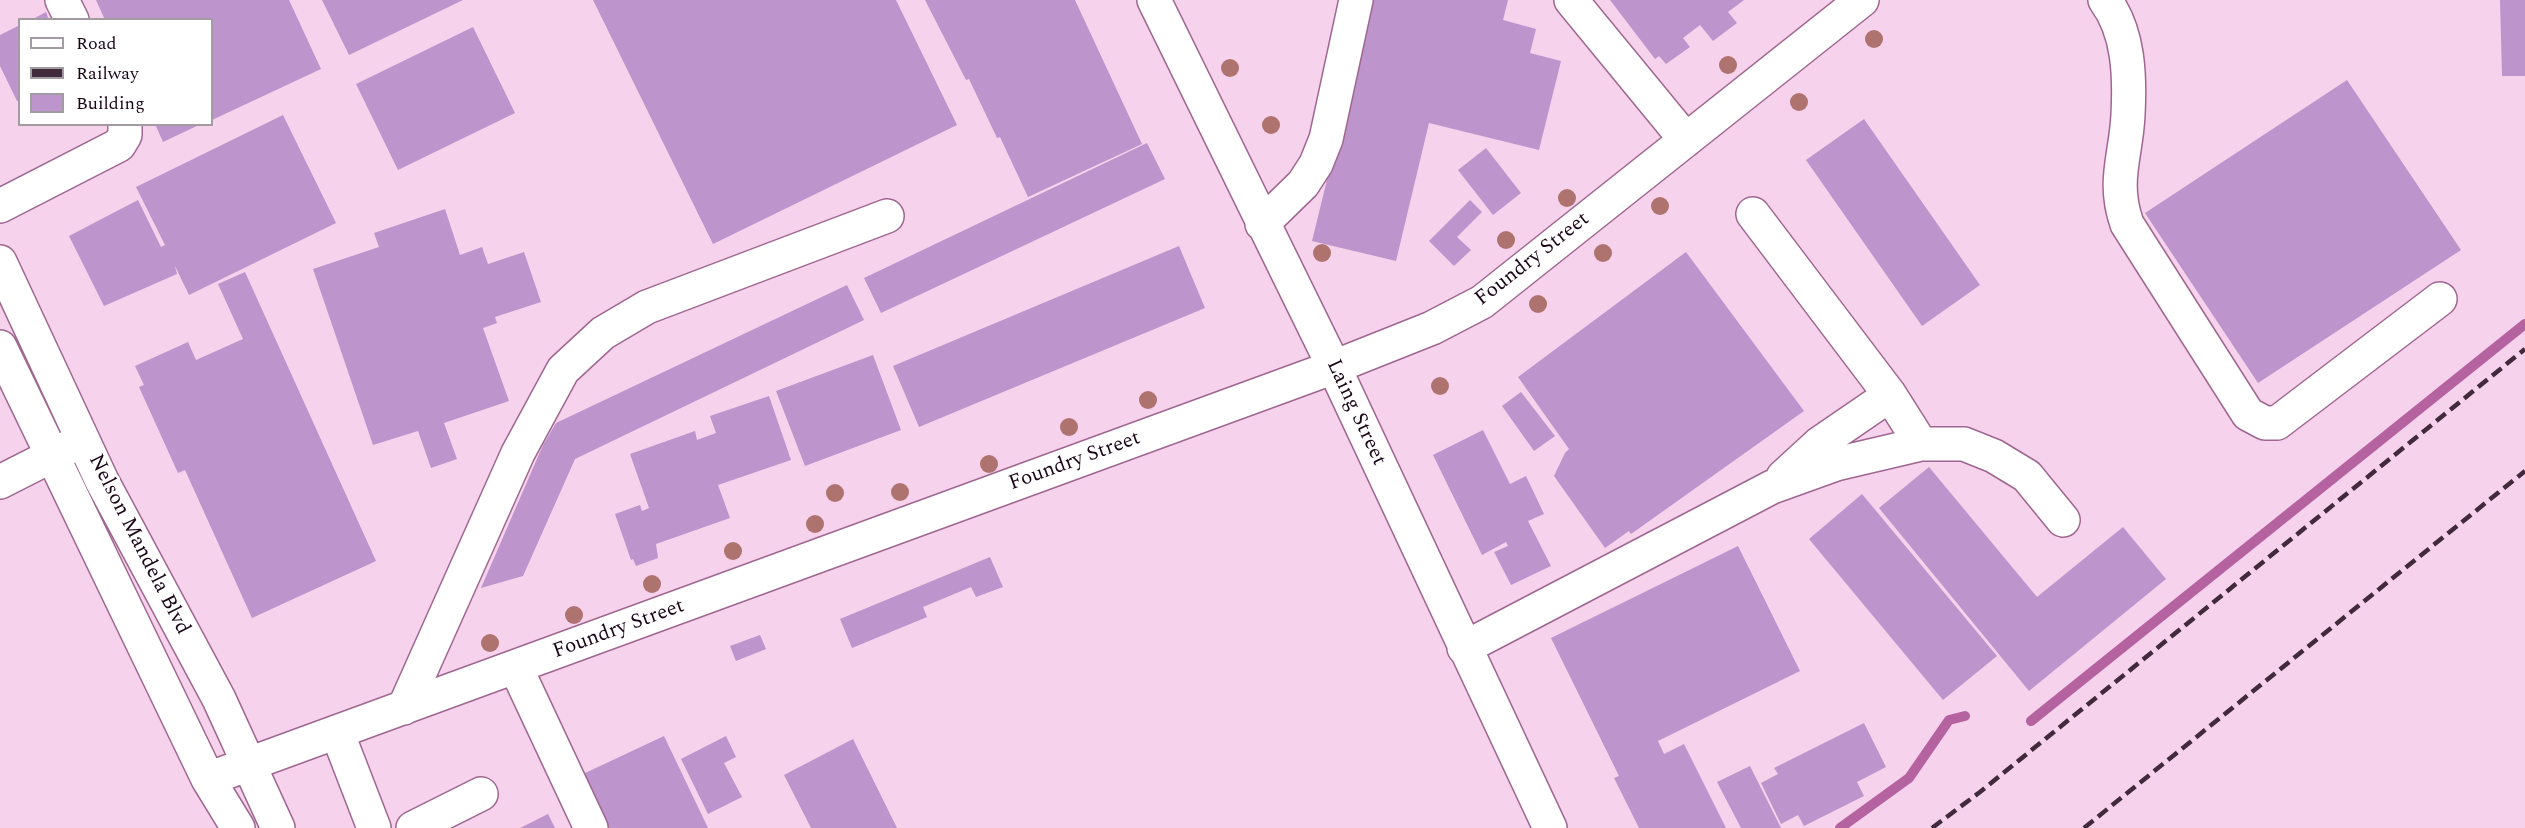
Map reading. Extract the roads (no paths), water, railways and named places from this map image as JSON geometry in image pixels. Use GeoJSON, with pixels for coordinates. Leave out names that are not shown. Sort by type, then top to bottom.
{"type":"FeatureCollection","features":[{"type":"Feature","properties":{"kind":"street"},"geometry":{"type":"LineString","coordinates":[[62,0],[71,18]]}},
{"type":"Feature","properties":{"kind":"street","name":"Laing Street"},"geometry":{"type":"LineString","coordinates":[[1154,0],[1334,367],[1550,828]]}},
{"type":"Feature","properties":{"kind":"street"},"geometry":{"type":"LineString","coordinates":[[1262,224],[1304,184],[1316,164],[1326,139],[1356,0]]}},
{"type":"Feature","properties":{"kind":"street"},"geometry":{"type":"LineString","coordinates":[[1571,0],[1686,140]]}},
{"type":"Feature","properties":{"kind":"street","name":"Foundry Street"},"geometry":{"type":"LineString","coordinates":[[208,779],[249,762],[281,753],[516,668],[1334,367],[1432,328],[1482,302],[1862,0]]}},
{"type":"Feature","properties":{"kind":"street"},"geometry":{"type":"LineString","coordinates":[[2105,0],[2115,14],[2125,45],[2128,115],[2119,202],[2127,224],[2248,414],[2265,423],[2277,423],[2440,299]]}},
{"type":"Feature","properties":{"kind":"street"},"geometry":{"type":"LineString","coordinates":[[0,206],[119,145],[125,135],[125,126]]}},
{"type":"Feature","properties":{"kind":"street"},"geometry":{"type":"LineString","coordinates":[[1753,214],[1890,395],[1921,444]]}},
{"type":"Feature","properties":{"kind":"street"},"geometry":{"type":"LineString","coordinates":[[404,708],[518,453],[564,370],[603,333],[647,307],[887,216]]}},
{"type":"Feature","properties":{"kind":"street","name":"Nelson Mandela Blvd"},"geometry":{"type":"LineString","coordinates":[[0,262],[102,481],[219,699],[278,828]]}},
{"type":"Feature","properties":{"kind":"street","name":"Nelson Mandela Blvd"},"geometry":{"type":"LineString","coordinates":[[0,346],[208,779],[238,828]]}},
{"type":"Feature","properties":{"kind":"street"},"geometry":{"type":"LineString","coordinates":[[1772,487],[1820,442],[1890,395]]}},
{"type":"Feature","properties":{"kind":"street"},"geometry":{"type":"LineString","coordinates":[[0,482],[84,440]]}},
{"type":"Feature","properties":{"kind":"street"},"geometry":{"type":"LineString","coordinates":[[1464,648],[1772,487],[1836,464],[1921,444],[1964,444],[1994,456],[2027,476],[2063,520]]}},
{"type":"Feature","properties":{"kind":"street"},"geometry":{"type":"LineString","coordinates":[[516,668],[591,828]]}},
{"type":"Feature","properties":{"kind":"street"},"geometry":{"type":"LineString","coordinates":[[337,732],[374,828]]}},
{"type":"Feature","properties":{"kind":"street"},"geometry":{"type":"LineString","coordinates":[[413,828],[480,794]]}},
{"type":"Feature","properties":{"kind":"waterway"},"geometry":{"type":"LineString","coordinates":[[2031,721],[2525,324]]}},
{"type":"Feature","properties":{"kind":"waterway"},"geometry":{"type":"LineString","coordinates":[[1840,828],[1909,778],[1949,720],[1965,716]]}},
{"type":"Feature","properties":{"kind":"railway"},"geometry":{"type":"LineString","coordinates":[[1932,828],[1980,792],[2525,349]]}},
{"type":"Feature","properties":{"kind":"railway"},"geometry":{"type":"LineString","coordinates":[[2084,828],[2525,471]]}}]}
